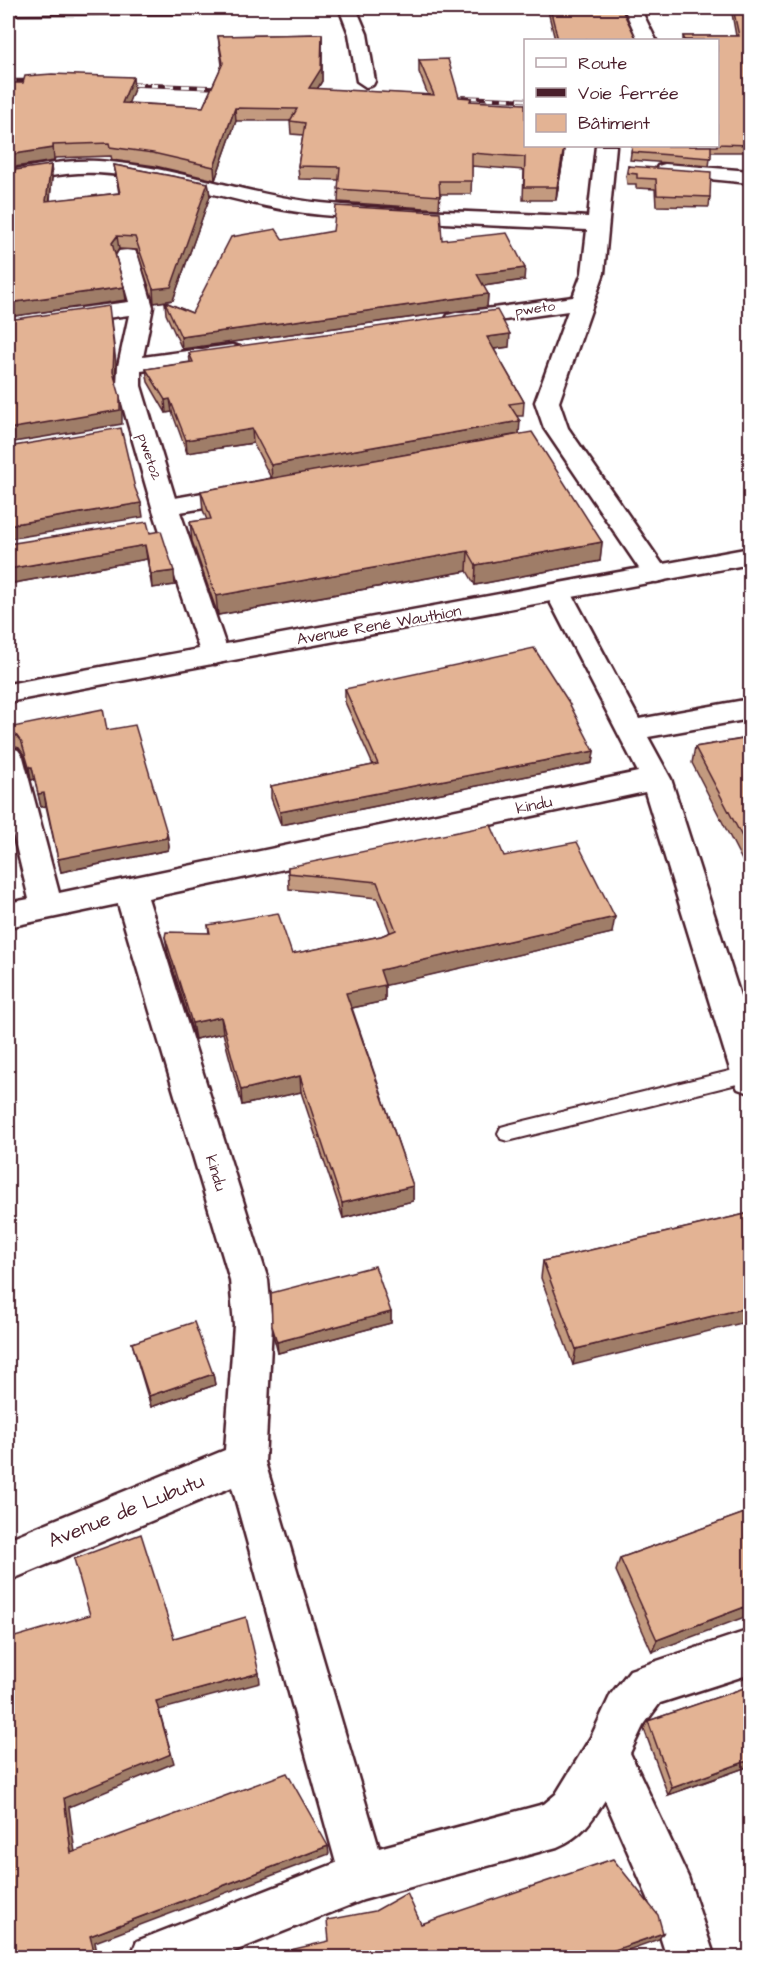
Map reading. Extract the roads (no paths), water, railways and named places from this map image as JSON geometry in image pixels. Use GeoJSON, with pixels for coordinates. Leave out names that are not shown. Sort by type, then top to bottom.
{"type":"FeatureCollection","features":[{"type":"Feature","properties":{"kind":"street"},"geometry":{"type":"LineString","coordinates":[[8,9],[200,8]]}},
{"type":"Feature","properties":{"kind":"street"},"geometry":{"type":"LineString","coordinates":[[346,8],[358,34],[366,81]]}},
{"type":"Feature","properties":{"kind":"street"},"geometry":{"type":"LineString","coordinates":[[632,8],[647,39]]}},
{"type":"Feature","properties":{"kind":"street"},"geometry":{"type":"LineString","coordinates":[[612,160],[598,224],[593,273],[547,402],[550,414],[550,438],[656,574]]}},
{"type":"Feature","properties":{"kind":"street"},"geometry":{"type":"LineString","coordinates":[[8,176],[75,168],[107,168],[185,182],[283,205],[322,210],[598,224]]}},
{"type":"Feature","properties":{"kind":"street"},"geometry":{"type":"LineString","coordinates":[[649,169],[750,177]]}},
{"type":"Feature","properties":{"kind":"street","name":"pweto2"},"geometry":{"type":"LineString","coordinates":[[127,256],[142,307],[130,366],[129,432],[160,519],[215,655]]}},
{"type":"Feature","properties":{"kind":"street","name":"pweto"},"geometry":{"type":"LineString","coordinates":[[433,324],[584,302]]}},
{"type":"Feature","properties":{"kind":"street"},"geometry":{"type":"LineString","coordinates":[[8,324],[142,307]]}},
{"type":"Feature","properties":{"kind":"street"},"geometry":{"type":"LineString","coordinates":[[130,366],[258,348]]}},
{"type":"Feature","properties":{"kind":"street"},"geometry":{"type":"LineString","coordinates":[[160,519],[270,488]]}},
{"type":"Feature","properties":{"kind":"street","name":"Avenue René Wauthion"},"geometry":{"type":"LineString","coordinates":[[8,693],[750,556]]}},
{"type":"Feature","properties":{"kind":"street"},"geometry":{"type":"LineString","coordinates":[[558,592],[656,779],[748,1065]]}},
{"type":"Feature","properties":{"kind":"street"},"geometry":{"type":"LineString","coordinates":[[630,730],[750,709]]}},
{"type":"Feature","properties":{"kind":"street"},"geometry":{"type":"LineString","coordinates":[[8,757],[47,906]]}},
{"type":"Feature","properties":{"kind":"street","name":"kindu"},"geometry":{"type":"LineString","coordinates":[[8,915],[656,779]]}},
{"type":"Feature","properties":{"kind":"street","name":"kindu"},"geometry":{"type":"LineString","coordinates":[[130,890],[249,1281],[254,1325],[245,1462],[363,1876]]}},
{"type":"Feature","properties":{"kind":"street","name":"Avenue de Lubutu"},"geometry":{"type":"LineString","coordinates":[[8,1560],[245,1462]]}},
{"type":"Feature","properties":{"kind":"street"},"geometry":{"type":"LineString","coordinates":[[154,1958],[363,1876],[557,1824],[572,1810],[607,1753],[627,1710],[646,1686],[750,1652]]}},
{"type":"Feature","properties":{"kind":"street"},"geometry":{"type":"LineString","coordinates":[[607,1753],[671,1894],[691,1958]]}},
{"type":"Feature","properties":{"kind":"lane"},"geometry":{"type":"LineString","coordinates":[[508,1133],[748,1065]]}},
{"type":"Feature","properties":{"kind":"railway"},"geometry":{"type":"LineString","coordinates":[[8,81],[40,81]]}},
{"type":"Feature","properties":{"kind":"railway"},"geometry":{"type":"LineString","coordinates":[[118,84],[229,88]]}},
{"type":"Feature","properties":{"kind":"railway"},"geometry":{"type":"LineString","coordinates":[[454,97],[524,100]]}}]}
